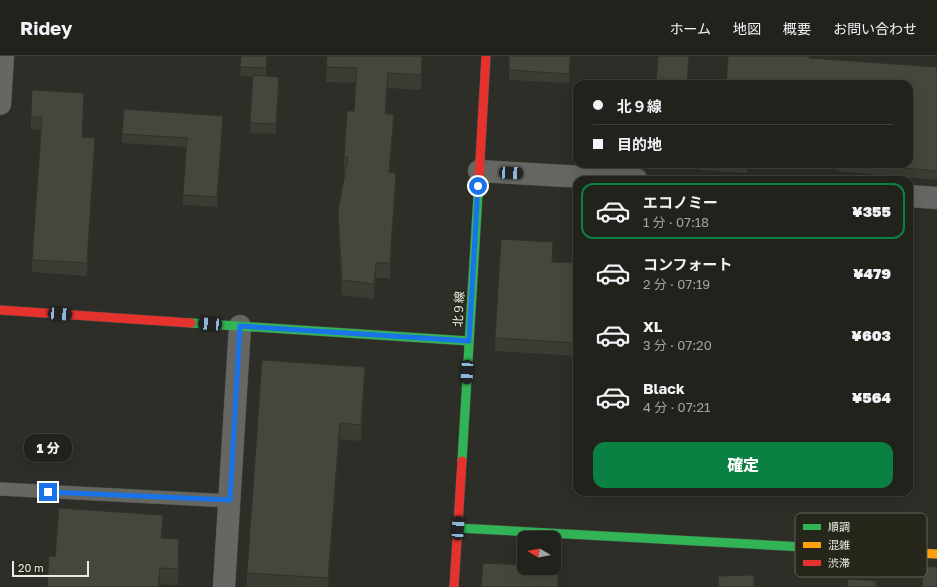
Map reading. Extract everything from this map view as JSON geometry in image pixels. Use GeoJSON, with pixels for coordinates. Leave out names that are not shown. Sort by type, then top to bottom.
{"type":"FeatureCollection","features":[{"type":"Feature","properties":{"kind":"street"},"geometry":{"type":"LineString","coordinates":[[0,104],[3,56]]}},
{"type":"Feature","properties":{"kind":"street","name":"北９線"},"geometry":{"type":"LineString","coordinates":[[454,587],[486,56]]}},
{"type":"Feature","properties":{"kind":"street"},"geometry":{"type":"LineString","coordinates":[[479,171],[573,176]]}},
{"type":"Feature","properties":{"kind":"street"},"geometry":{"type":"LineString","coordinates":[[913,196],[937,198]]}},
{"type":"Feature","properties":{"kind":"street"},"geometry":{"type":"LineString","coordinates":[[0,310],[469,341]]}},
{"type":"Feature","properties":{"kind":"street"},"geometry":{"type":"LineString","coordinates":[[224,587],[240,326]]}},
{"type":"Feature","properties":{"kind":"street"},"geometry":{"type":"LineString","coordinates":[[458,528],[795,546]]}},
{"type":"Feature","properties":{"kind":"street"},"geometry":{"type":"LineString","coordinates":[[927,553],[937,554]]}},
{"type":"Feature","properties":{"kind":"lane"},"geometry":{"type":"LineString","coordinates":[[0,490],[230,500]]}},
{"type":"Feature","properties":{"kind":"building"},"geometry":{"type":"Polygon","coordinates":[[[241,56],[267,56],[266,68],[240,67],[241,56]]]}},
{"type":"Feature","properties":{"kind":"building"},"geometry":{"type":"Polygon","coordinates":[[[327,56],[422,56],[421,75],[388,73],[385,114],[394,114],[389,172],[396,173],[390,263],[376,263],[374,284],[342,280],[338,211],[348,157],[344,157],[347,111],[354,111],[357,68],[326,67],[327,56]]]}},
{"type":"Feature","properties":{"kind":"building"},"geometry":{"type":"Polygon","coordinates":[[[509,56],[570,56],[569,74],[509,70],[509,56]]]}},
{"type":"Feature","properties":{"kind":"building"},"geometry":{"type":"Polygon","coordinates":[[[658,56],[689,56],[687,80],[656,80],[658,56]]]}},
{"type":"Feature","properties":{"kind":"building"},"geometry":{"type":"Polygon","coordinates":[[[728,56],[809,56],[809,58],[937,67],[937,171],[904,168],[913,168],[913,80],[726,80],[728,56]]]}},
{"type":"Feature","properties":{"kind":"building"},"geometry":{"type":"Polygon","coordinates":[[[253,75],[279,77],[276,124],[250,123],[253,75]]]}},
{"type":"Feature","properties":{"kind":"building"},"geometry":{"type":"Polygon","coordinates":[[[32,90],[84,93],[82,137],[95,138],[87,263],[32,260],[42,117],[31,117],[32,90]]]}},
{"type":"Feature","properties":{"kind":"building"},"geometry":{"type":"Polygon","coordinates":[[[124,109],[223,116],[217,197],[183,195],[187,138],[122,134],[124,109]]]}},
{"type":"Feature","properties":{"kind":"building"},"geometry":{"type":"Polygon","coordinates":[[[501,239],[553,242],[552,262],[573,263],[573,343],[495,338],[501,239]]]}},
{"type":"Feature","properties":{"kind":"building"},"geometry":{"type":"Polygon","coordinates":[[[262,360],[365,367],[361,425],[340,423],[328,578],[247,573],[262,360]]]}},
{"type":"Feature","properties":{"kind":"building"},"geometry":{"type":"Polygon","coordinates":[[[59,508],[163,515],[161,538],[179,539],[178,569],[160,568],[158,587],[47,587],[49,556],[55,557],[59,508]]]}},
{"type":"Feature","properties":{"kind":"building"},"geometry":{"type":"Polygon","coordinates":[[[483,563],[517,565],[517,575],[558,575],[558,587],[481,587],[483,563]]]}},
{"type":"Feature","properties":{"kind":"building"},"geometry":{"type":"Polygon","coordinates":[[[927,566],[937,567],[937,587],[922,587],[923,577],[927,577],[927,566]]]}},
{"type":"Feature","properties":{"kind":"building"},"geometry":{"type":"Polygon","coordinates":[[[754,575],[754,587],[719,587],[718,576],[754,575]]]}},
{"type":"Feature","properties":{"kind":"building"},"geometry":{"type":"Polygon","coordinates":[[[848,579],[876,581],[876,587],[847,587],[848,579]]]}},
{"type":"Feature","properties":{"kind":"traffic: fast"},"geometry":{"type":"LineString","coordinates":[[462,461],[479,178]]}},
{"type":"Feature","properties":{"kind":"traffic: fast"},"geometry":{"type":"LineString","coordinates":[[191,323],[469,341]]}},
{"type":"Feature","properties":{"kind":"traffic: fast"},"geometry":{"type":"LineString","coordinates":[[458,528],[795,547]]}},
{"type":"Feature","properties":{"kind":"traffic: slow"},"geometry":{"type":"LineString","coordinates":[[927,553],[937,554]]}},
{"type":"Feature","properties":{"kind":"traffic: jam"},"geometry":{"type":"LineString","coordinates":[[479,178],[486,56]]}},
{"type":"Feature","properties":{"kind":"traffic: jam"},"geometry":{"type":"LineString","coordinates":[[0,310],[191,323]]}},
{"type":"Feature","properties":{"kind":"traffic: jam"},"geometry":{"type":"LineString","coordinates":[[454,587],[462,461]]}},
{"type":"Feature","properties":{"kind":"route"},"geometry":{"type":"LineString","coordinates":[[48,492],[230,500],[240,326],[469,341],[478,186]]}}]}
